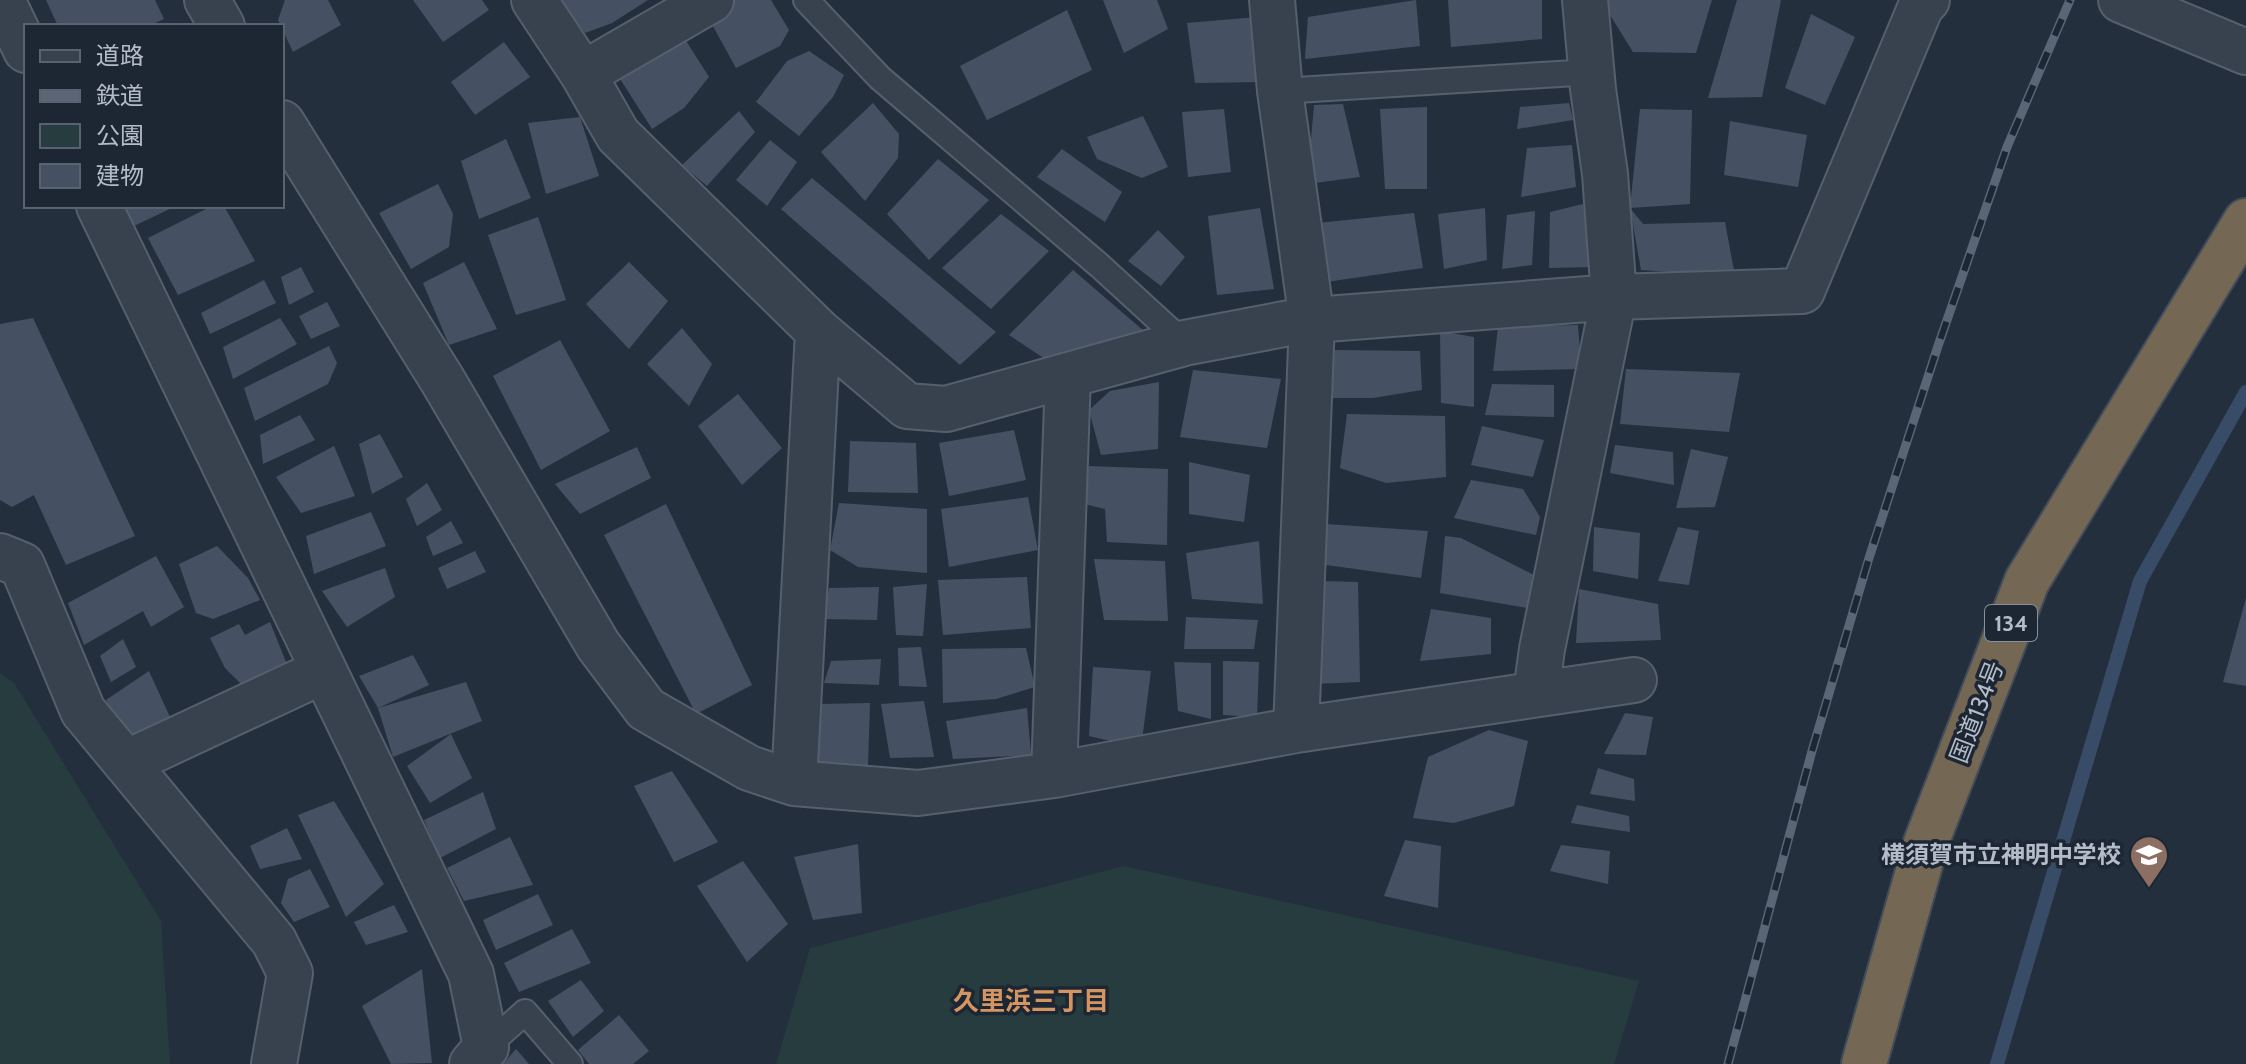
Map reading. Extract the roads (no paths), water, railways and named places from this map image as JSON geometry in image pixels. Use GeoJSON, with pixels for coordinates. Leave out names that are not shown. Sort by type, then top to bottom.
{"type":"FeatureCollection","features":[{"type":"Feature","properties":{"kind":"highway","name":"国道134号"},"geometry":{"type":"LineString","coordinates":[[1864,1064],[1926,843],[2027,581],[2246,221]]}},
{"type":"Feature","properties":{"kind":"street"},"geometry":{"type":"LineString","coordinates":[[2,0],[24,46]]}},
{"type":"Feature","properties":{"kind":"street"},"geometry":{"type":"LineString","coordinates":[[207,0],[221,24]]}},
{"type":"Feature","properties":{"kind":"street"},"geometry":{"type":"LineString","coordinates":[[534,0],[583,74],[618,135],[818,331],[907,406],[946,409],[1184,343],[1312,321],[1614,297],[1802,291],[1913,2]]}},
{"type":"Feature","properties":{"kind":"street"},"geometry":{"type":"LineString","coordinates":[[583,74],[711,0]]}},
{"type":"Feature","properties":{"kind":"street"},"geometry":{"type":"LineString","coordinates":[[1272,0],[1280,91],[1312,321],[1296,730]]}},
{"type":"Feature","properties":{"kind":"street"},"geometry":{"type":"LineString","coordinates":[[1536,693],[1542,649],[1614,297],[1605,174],[1585,0]]}},
{"type":"Feature","properties":{"kind":"street"},"geometry":{"type":"LineString","coordinates":[[2121,0],[2246,52]]}},
{"type":"Feature","properties":{"kind":"street"},"geometry":{"type":"LineString","coordinates":[[284,126],[443,381],[598,645],[646,709],[749,768],[794,783],[918,793],[1054,775],[1296,730],[1634,680]]}},
{"type":"Feature","properties":{"kind":"street"},"geometry":{"type":"LineString","coordinates":[[100,208],[471,974],[479,1056]]}},
{"type":"Feature","properties":{"kind":"street"},"geometry":{"type":"LineString","coordinates":[[794,783],[818,331]]}},
{"type":"Feature","properties":{"kind":"street"},"geometry":{"type":"LineString","coordinates":[[1054,775],[1068,375]]}},
{"type":"Feature","properties":{"kind":"street"},"geometry":{"type":"LineString","coordinates":[[0,556],[22,565],[83,711],[274,941],[290,973],[274,1064]]}},
{"type":"Feature","properties":{"kind":"street"},"geometry":{"type":"LineString","coordinates":[[126,763],[323,671]]}},
{"type":"Feature","properties":{"kind":"lane"},"geometry":{"type":"LineString","coordinates":[[806,0],[880,78],[1100,266],[1184,343]]}},
{"type":"Feature","properties":{"kind":"lane"},"geometry":{"type":"LineString","coordinates":[[1280,91],[1592,72]]}},
{"type":"Feature","properties":{"kind":"lane"},"geometry":{"type":"LineString","coordinates":[[479,1056],[525,1012],[570,1064]]}},
{"type":"Feature","properties":{"kind":"waterway"},"geometry":{"type":"LineString","coordinates":[[1997,1064],[2140,581],[2246,392]]}},
{"type":"Feature","properties":{"kind":"railway"},"geometry":{"type":"LineString","coordinates":[[1728,1064],[1812,751],[1869,558],[2007,147],[2070,0]]}},
{"type":"Feature","properties":{"kind":"place","name":"横須賀市立神明中学校"},"geometry":{"type":"Point","coordinates":[2149,889]}},
{"type":"Feature","properties":{"kind":"district","name":"久里浜三丁目"},"geometry":{"type":"Point","coordinates":[1031,1001]}}]}
